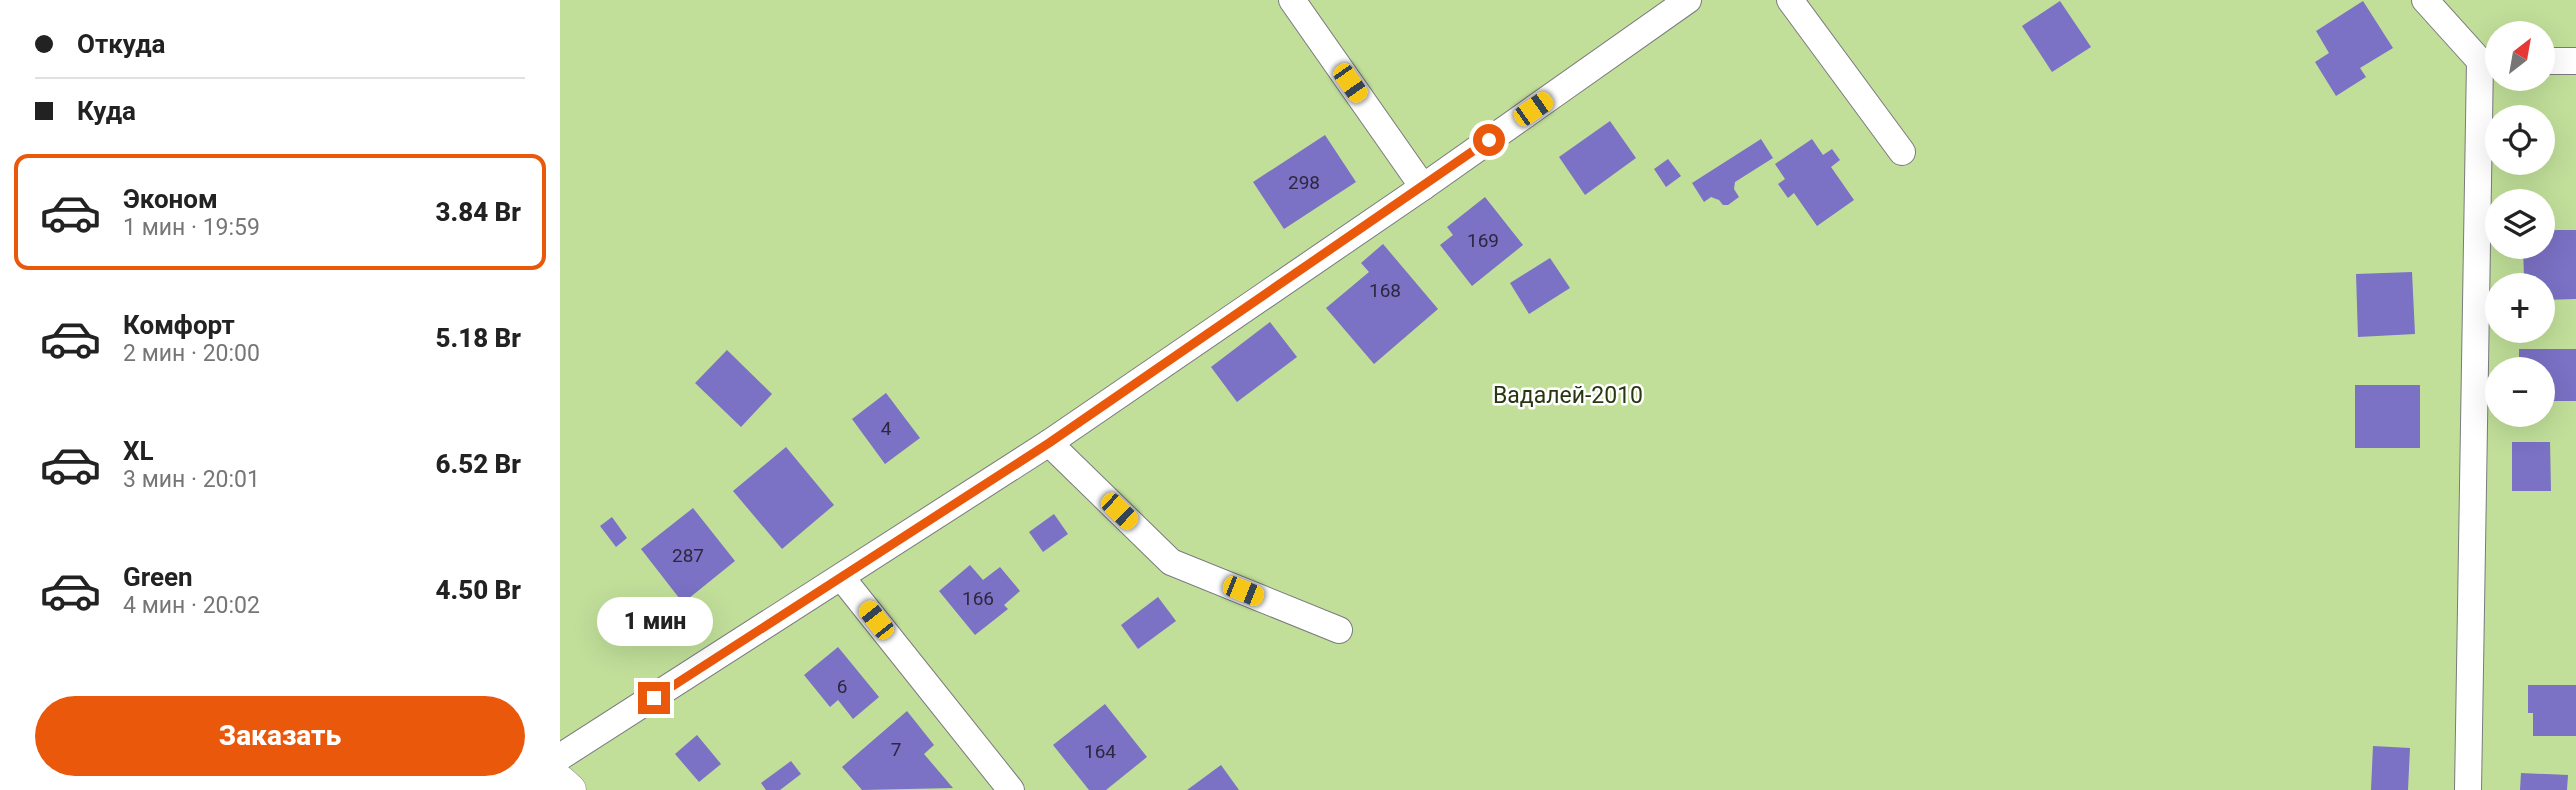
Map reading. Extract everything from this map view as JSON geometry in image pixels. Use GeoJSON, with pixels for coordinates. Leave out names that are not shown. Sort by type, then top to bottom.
{"type":"FeatureCollection","features":[{"type":"Feature","properties":{"kind":"street"},"geometry":{"type":"LineString","coordinates":[[1292,0],[1423,187]]}},
{"type":"Feature","properties":{"kind":"street"},"geometry":{"type":"LineString","coordinates":[[560,757],[1049,443],[1423,187],[1688,0]]}},
{"type":"Feature","properties":{"kind":"street"},"geometry":{"type":"LineString","coordinates":[[1790,0],[1902,152]]}},
{"type":"Feature","properties":{"kind":"street"},"geometry":{"type":"LineString","coordinates":[[2425,0],[2485,57]]}},
{"type":"Feature","properties":{"kind":"street"},"geometry":{"type":"LineString","coordinates":[[2555,61],[2576,61]]}},
{"type":"Feature","properties":{"kind":"street"},"geometry":{"type":"LineString","coordinates":[[2468,790],[2488,91]]}},
{"type":"Feature","properties":{"kind":"street"},"geometry":{"type":"LineString","coordinates":[[1049,443],[1171,562],[1339,629]]}},
{"type":"Feature","properties":{"kind":"street"},"geometry":{"type":"LineString","coordinates":[[842,578],[1011,790]]}},
{"type":"Feature","properties":{"kind":"street"},"geometry":{"type":"LineString","coordinates":[[560,781],[570,790]]}},
{"type":"Feature","properties":{"kind":"green space","name":"Вадалей-2010"},"geometry":{"type":"Polygon","coordinates":[[[560,0],[2576,0],[2576,790],[566,790],[560,784],[560,0]]]}},
{"type":"Feature","properties":{"kind":"building"},"geometry":{"type":"Polygon","coordinates":[[[2060,1],[2091,47],[2052,72],[2022,26],[2060,1]]]}},
{"type":"Feature","properties":{"kind":"building"},"geometry":{"type":"Polygon","coordinates":[[[2363,1],[2393,48],[2360,68],[2366,77],[2336,96],[2315,62],[2329,53],[2316,31],[2363,1]]]}},
{"type":"Feature","properties":{"kind":"building"},"geometry":{"type":"Polygon","coordinates":[[[1610,121],[1636,158],[1585,195],[1559,157],[1610,121]]]}},
{"type":"Feature","properties":{"kind":"building"},"geometry":{"type":"Polygon","coordinates":[[[1325,135],[1356,182],[1284,229],[1253,182],[1325,135]]]}},
{"type":"Feature","properties":{"kind":"building"},"geometry":{"type":"Polygon","coordinates":[[[1761,139],[1773,158],[1735,182],[1734,189],[1739,197],[1728,205],[1723,205],[1711,197],[1704,202],[1692,183],[1761,139]]]}},
{"type":"Feature","properties":{"kind":"building"},"geometry":{"type":"Polygon","coordinates":[[[1812,139],[1823,155],[1832,149],[1840,160],[1831,167],[1854,200],[1817,226],[1794,193],[1788,198],[1778,184],[1785,179],[1775,164],[1812,139]]]}},
{"type":"Feature","properties":{"kind":"building"},"geometry":{"type":"Polygon","coordinates":[[[1668,159],[1681,176],[1666,187],[1654,169],[1668,159]]]}},
{"type":"Feature","properties":{"kind":"building"},"geometry":{"type":"Polygon","coordinates":[[[1485,197],[1523,245],[1472,286],[1440,245],[1453,235],[1447,227],[1485,197]]]}},
{"type":"Feature","properties":{"kind":"building"},"geometry":{"type":"Polygon","coordinates":[[[2555,230],[2576,230],[2576,299],[2555,300],[2555,273],[2524,273],[2523,259],[2555,259],[2555,230]]]}},
{"type":"Feature","properties":{"kind":"building"},"geometry":{"type":"Polygon","coordinates":[[[1383,244],[1438,309],[1374,364],[1326,308],[1369,272],[1361,263],[1383,244]]]}},
{"type":"Feature","properties":{"kind":"building"},"geometry":{"type":"Polygon","coordinates":[[[1550,258],[1570,288],[1529,314],[1510,283],[1550,258]]]}},
{"type":"Feature","properties":{"kind":"building"},"geometry":{"type":"Polygon","coordinates":[[[2412,272],[2415,334],[2358,337],[2356,274],[2412,272]]]}},
{"type":"Feature","properties":{"kind":"building"},"geometry":{"type":"Polygon","coordinates":[[[1270,322],[1297,357],[1237,402],[1211,367],[1270,322]]]}},
{"type":"Feature","properties":{"kind":"building"},"geometry":{"type":"Polygon","coordinates":[[[2519,349],[2576,349],[2576,401],[2555,401],[2555,357],[2519,357],[2519,349]]]}},
{"type":"Feature","properties":{"kind":"building"},"geometry":{"type":"Polygon","coordinates":[[[727,350],[772,394],[741,427],[695,383],[727,350]]]}},
{"type":"Feature","properties":{"kind":"building"},"geometry":{"type":"Polygon","coordinates":[[[2355,385],[2420,385],[2420,448],[2355,448],[2355,385]]]}},
{"type":"Feature","properties":{"kind":"building"},"geometry":{"type":"Polygon","coordinates":[[[886,393],[920,438],[885,464],[852,419],[886,393]]]}},
{"type":"Feature","properties":{"kind":"building"},"geometry":{"type":"Polygon","coordinates":[[[2512,442],[2550,442],[2551,491],[2512,491],[2512,442]]]}},
{"type":"Feature","properties":{"kind":"building"},"geometry":{"type":"Polygon","coordinates":[[[786,447],[834,505],[782,549],[733,491],[786,447]]]}},
{"type":"Feature","properties":{"kind":"building"},"geometry":{"type":"Polygon","coordinates":[[[693,508],[735,561],[683,603],[641,549],[693,508]]]}},
{"type":"Feature","properties":{"kind":"building"},"geometry":{"type":"Polygon","coordinates":[[[1054,514],[1068,534],[1043,552],[1029,532],[1054,514]]]}},
{"type":"Feature","properties":{"kind":"building"},"geometry":{"type":"Polygon","coordinates":[[[612,517],[627,538],[616,547],[600,526],[612,517]]]}},
{"type":"Feature","properties":{"kind":"building"},"geometry":{"type":"Polygon","coordinates":[[[970,565],[983,580],[1000,567],[1020,591],[1004,605],[1008,609],[975,635],[939,591],[970,565]]]}},
{"type":"Feature","properties":{"kind":"building"},"geometry":{"type":"Polygon","coordinates":[[[1158,597],[1176,621],[1138,649],[1121,625],[1158,597]]]}},
{"type":"Feature","properties":{"kind":"building"},"geometry":{"type":"Polygon","coordinates":[[[838,647],[879,697],[853,719],[838,700],[830,707],[804,675],[838,647]]]}},
{"type":"Feature","properties":{"kind":"building"},"geometry":{"type":"Polygon","coordinates":[[[2528,685],[2576,685],[2576,736],[2533,736],[2533,713],[2528,713],[2528,685]]]}},
{"type":"Feature","properties":{"kind":"building"},"geometry":{"type":"Polygon","coordinates":[[[1105,704],[1147,757],[1106,790],[1089,790],[1053,745],[1105,704]]]}},
{"type":"Feature","properties":{"kind":"building"},"geometry":{"type":"Polygon","coordinates":[[[907,711],[934,745],[924,754],[953,788],[862,790],[842,767],[907,711]]]}},
{"type":"Feature","properties":{"kind":"building"},"geometry":{"type":"Polygon","coordinates":[[[697,735],[721,764],[699,782],[675,754],[697,735]]]}},
{"type":"Feature","properties":{"kind":"building"},"geometry":{"type":"Polygon","coordinates":[[[2373,746],[2410,748],[2408,790],[2371,790],[2373,746]]]}},
{"type":"Feature","properties":{"kind":"building"},"geometry":{"type":"Polygon","coordinates":[[[791,761],[801,774],[780,790],[766,790],[761,783],[791,761]]]}},
{"type":"Feature","properties":{"kind":"building"},"geometry":{"type":"Polygon","coordinates":[[[1221,765],[1239,790],[1187,790],[1221,765]]]}},
{"type":"Feature","properties":{"kind":"building"},"geometry":{"type":"Polygon","coordinates":[[[2521,773],[2568,775],[2567,790],[2520,790],[2521,773]]]}},
{"type":"Feature","properties":{"kind":"route"},"geometry":{"type":"LineString","coordinates":[[654,698],[1049,443],[1489,140]]}}]}
